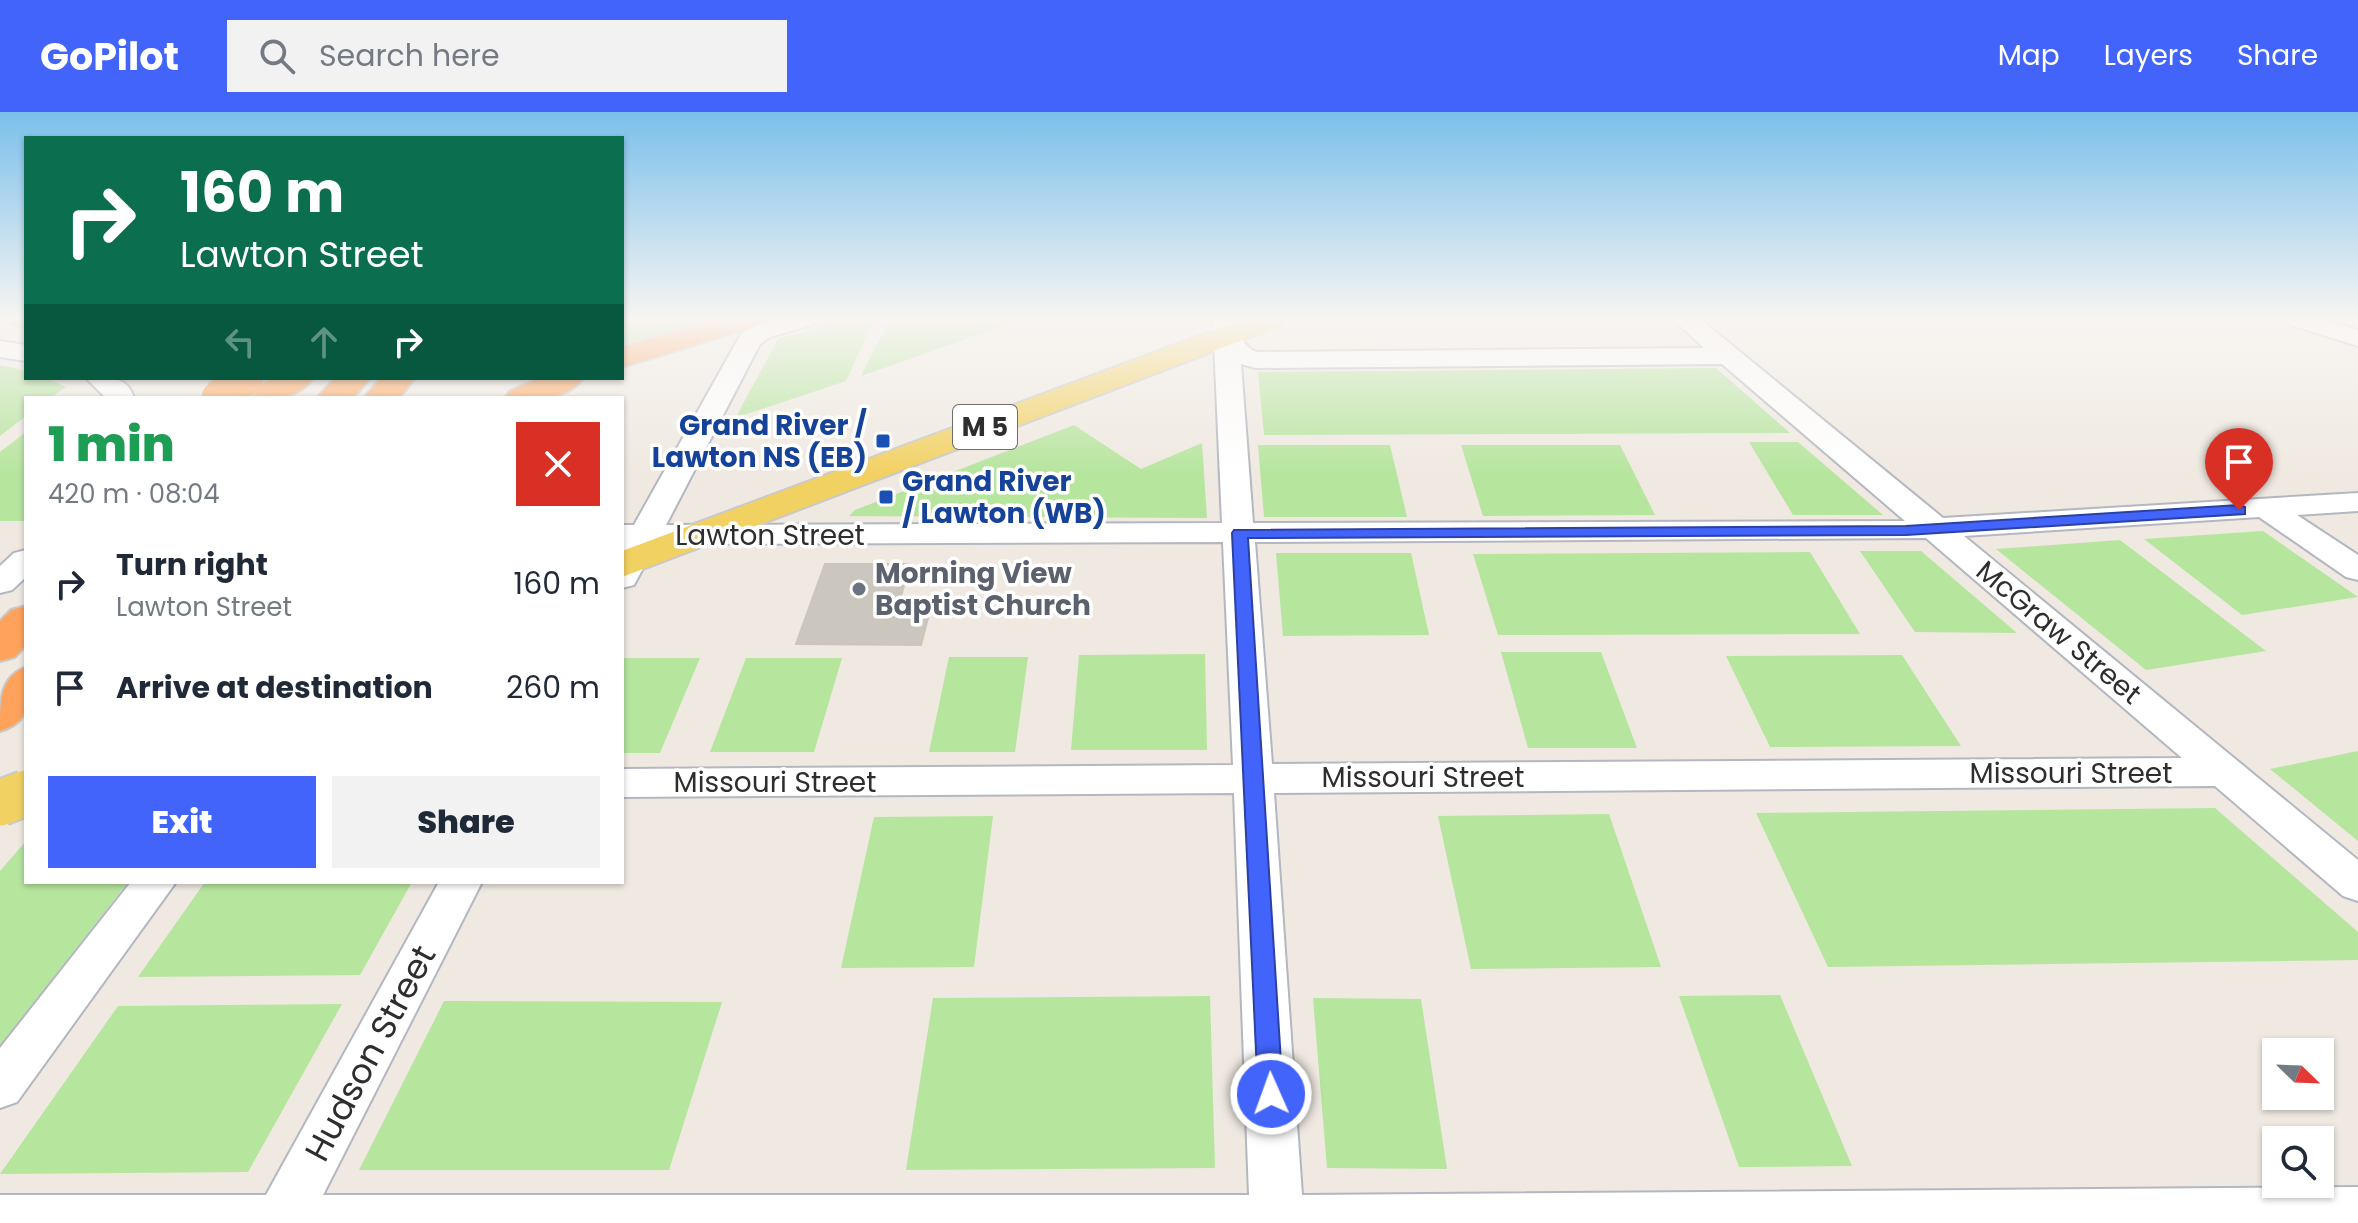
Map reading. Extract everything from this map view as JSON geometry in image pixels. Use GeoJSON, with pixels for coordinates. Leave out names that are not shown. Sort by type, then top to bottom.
{"type":"FeatureCollection","features":[{"type":"Feature","properties":{"kind":"highway"},"geometry":{"type":"LineString","coordinates":[[224,396],[244,380]]}},
{"type":"Feature","properties":{"kind":"highway"},"geometry":{"type":"LineString","coordinates":[[266,396],[294,380]]}},
{"type":"Feature","properties":{"kind":"highway"},"geometry":{"type":"LineString","coordinates":[[336,396],[352,380]]}},
{"type":"Feature","properties":{"kind":"highway"},"geometry":{"type":"LineString","coordinates":[[383,396],[397,380]]}},
{"type":"Feature","properties":{"kind":"highway"},"geometry":{"type":"LineString","coordinates":[[526,396],[562,380]]}},
{"type":"Feature","properties":{"kind":"highway"},"geometry":{"type":"LineString","coordinates":[[0,647],[24,621]]}},
{"type":"Feature","properties":{"kind":"highway"},"geometry":{"type":"LineString","coordinates":[[0,715],[24,685]]}},
{"type":"Feature","properties":{"kind":"highway"},"geometry":{"type":"LineString","coordinates":[[0,740],[24,716]]}},
{"type":"Feature","properties":{"kind":"highway"},"geometry":{"type":"LineString","coordinates":[[0,816],[24,793]]}},
{"type":"Feature","properties":{"kind":"main road","name":"M 5"},"geometry":{"type":"LineString","coordinates":[[629,555],[699,536],[1115,371]]}},
{"type":"Feature","properties":{"kind":"main road"},"geometry":{"type":"LineString","coordinates":[[0,803],[24,792]]}},
{"type":"Feature","properties":{"kind":"street"},"geometry":{"type":"LineString","coordinates":[[629,555],[732,371]]}},
{"type":"Feature","properties":{"kind":"street"},"geometry":{"type":"LineString","coordinates":[[1229,371],[1277,1222]]}},
{"type":"Feature","properties":{"kind":"street","name":"McGraw Street"},"geometry":{"type":"LineString","coordinates":[[1748,371],[2358,884]]}},
{"type":"Feature","properties":{"kind":"street"},"geometry":{"type":"LineString","coordinates":[[102,380],[118,391],[119,396]]}},
{"type":"Feature","properties":{"kind":"street","name":"Lawton Street"},"geometry":{"type":"LineString","coordinates":[[699,536],[1937,529],[2358,502]]}},
{"type":"Feature","properties":{"kind":"street"},"geometry":{"type":"LineString","coordinates":[[2266,508],[2358,570]]}},
{"type":"Feature","properties":{"kind":"street"},"geometry":{"type":"LineString","coordinates":[[0,544],[24,544]]}},
{"type":"Feature","properties":{"kind":"street"},"geometry":{"type":"LineString","coordinates":[[0,583],[24,562]]}},
{"type":"Feature","properties":{"kind":"street","name":"Missouri Street"},"geometry":{"type":"LineString","coordinates":[[624,783],[2225,772]]}},
{"type":"Feature","properties":{"kind":"street"},"geometry":{"type":"LineString","coordinates":[[0,1086],[153,884]]}},
{"type":"Feature","properties":{"kind":"street","name":"Hudson Street"},"geometry":{"type":"LineString","coordinates":[[281,1221],[460,884]]}},
{"type":"Feature","properties":{"kind":"street"},"geometry":{"type":"LineString","coordinates":[[0,1221],[1277,1222],[2358,1213]]}},
{"type":"Feature","properties":{"kind":"green space"},"geometry":{"type":"Polygon","coordinates":[[[0,371],[24,371],[24,380],[50,380],[66,387],[53,396],[24,396],[24,418],[0,436],[0,371]]]}},
{"type":"Feature","properties":{"kind":"green space"},"geometry":{"type":"Polygon","coordinates":[[[761,371],[851,371],[846,381],[737,415],[761,371]]]}},
{"type":"Feature","properties":{"kind":"green space"},"geometry":{"type":"Polygon","coordinates":[[[1719,371],[1790,433],[1264,435],[1258,372],[1719,371]]]}},
{"type":"Feature","properties":{"kind":"green space"},"geometry":{"type":"Polygon","coordinates":[[[1074,425],[1141,469],[1202,443],[1207,518],[849,516],[855,510],[1074,425]]]}},
{"type":"Feature","properties":{"kind":"green space"},"geometry":{"type":"Polygon","coordinates":[[[24,434],[24,521],[0,521],[0,452],[24,434]]]}},
{"type":"Feature","properties":{"kind":"green space"},"geometry":{"type":"Polygon","coordinates":[[[1749,442],[1798,442],[1883,515],[1793,515],[1749,442]]]}},
{"type":"Feature","properties":{"kind":"green space"},"geometry":{"type":"Polygon","coordinates":[[[1258,445],[1390,445],[1407,517],[1264,517],[1258,445]]]}},
{"type":"Feature","properties":{"kind":"green space"},"geometry":{"type":"Polygon","coordinates":[[[1461,445],[1620,445],[1655,515],[1483,516],[1461,445]]]}},
{"type":"Feature","properties":{"kind":"green space"},"geometry":{"type":"Polygon","coordinates":[[[2263,531],[2358,597],[2242,615],[2144,539],[2263,531]]]}},
{"type":"Feature","properties":{"kind":"green space"},"geometry":{"type":"Polygon","coordinates":[[[2120,540],[2266,651],[2146,670],[1996,549],[2120,540]]]}},
{"type":"Feature","properties":{"kind":"green space"},"geometry":{"type":"Polygon","coordinates":[[[1860,551],[1921,551],[2017,633],[1915,632],[1860,551]]]}},
{"type":"Feature","properties":{"kind":"green space"},"geometry":{"type":"Polygon","coordinates":[[[1810,552],[1860,634],[1498,635],[1473,554],[1810,552]]]}},
{"type":"Feature","properties":{"kind":"green space"},"geometry":{"type":"Polygon","coordinates":[[[1276,553],[1411,553],[1429,635],[1283,636],[1276,553]]]}},
{"type":"Feature","properties":{"kind":"green space"},"geometry":{"type":"Polygon","coordinates":[[[1501,652],[1601,652],[1637,748],[1528,748],[1501,652]]]}},
{"type":"Feature","properties":{"kind":"green space"},"geometry":{"type":"Polygon","coordinates":[[[1205,654],[1207,750],[1071,750],[1079,655],[1205,654]]]}},
{"type":"Feature","properties":{"kind":"green space"},"geometry":{"type":"Polygon","coordinates":[[[1902,655],[1961,746],[1770,747],[1726,656],[1902,655]]]}},
{"type":"Feature","properties":{"kind":"green space"},"geometry":{"type":"Polygon","coordinates":[[[949,657],[1028,657],[1015,752],[929,752],[949,657]]]}},
{"type":"Feature","properties":{"kind":"green space"},"geometry":{"type":"Polygon","coordinates":[[[624,658],[700,658],[660,753],[624,753],[624,658]]]}},
{"type":"Feature","properties":{"kind":"green space"},"geometry":{"type":"Polygon","coordinates":[[[746,658],[842,658],[814,752],[710,752],[746,658]]]}},
{"type":"Feature","properties":{"kind":"green space"},"geometry":{"type":"Polygon","coordinates":[[[2358,751],[2358,841],[2270,769],[2358,751]]]}},
{"type":"Feature","properties":{"kind":"green space"},"geometry":{"type":"Polygon","coordinates":[[[2215,808],[2358,932],[2358,960],[1828,967],[1756,813],[2215,808]]]}},
{"type":"Feature","properties":{"kind":"green space"},"geometry":{"type":"Polygon","coordinates":[[[1609,814],[1661,967],[1471,969],[1438,816],[1609,814]]]}},
{"type":"Feature","properties":{"kind":"green space"},"geometry":{"type":"Polygon","coordinates":[[[993,816],[974,967],[841,968],[874,817],[993,816]]]}},
{"type":"Feature","properties":{"kind":"green space"},"geometry":{"type":"Polygon","coordinates":[[[24,843],[24,884],[126,884],[0,1046],[0,871],[24,843]]]}},
{"type":"Feature","properties":{"kind":"green space"},"geometry":{"type":"Polygon","coordinates":[[[204,884],[411,884],[360,975],[138,977],[204,884]]]}},
{"type":"Feature","properties":{"kind":"green space"},"geometry":{"type":"Polygon","coordinates":[[[1780,995],[1852,1166],[1739,1167],[1679,996],[1780,995]]]}},
{"type":"Feature","properties":{"kind":"green space"},"geometry":{"type":"Polygon","coordinates":[[[1210,996],[1215,1168],[906,1170],[933,998],[1210,996]]]}},
{"type":"Feature","properties":{"kind":"green space"},"geometry":{"type":"Polygon","coordinates":[[[1313,998],[1421,999],[1447,1169],[1327,1168],[1313,998]]]}},
{"type":"Feature","properties":{"kind":"green space"},"geometry":{"type":"Polygon","coordinates":[[[444,1001],[722,1002],[669,1170],[359,1170],[444,1001]]]}},
{"type":"Feature","properties":{"kind":"green space"},"geometry":{"type":"Polygon","coordinates":[[[342,1004],[248,1172],[0,1174],[118,1006],[342,1004]]]}},
{"type":"Feature","properties":{"kind":"building","name":"Morning View Baptist Church"},"geometry":{"type":"Polygon","coordinates":[[[825,564],[910,564],[896,614],[929,614],[921,645],[796,644],[825,564]]]}},
{"type":"Feature","properties":{"kind":"place","name":"Grand River / Lawton NS (EB)"},"geometry":{"type":"Point","coordinates":[883,441]}},
{"type":"Feature","properties":{"kind":"place","name":"Grand River / Lawton (WB)"},"geometry":{"type":"Point","coordinates":[886,497]}},
{"type":"Feature","properties":{"kind":"place","name":"Morning View Baptist Church"},"geometry":{"type":"Point","coordinates":[859,589]}},
{"type":"Feature","properties":{"kind":"route"},"geometry":{"type":"LineString","coordinates":[[1271,1094],[1240,533],[1906,531],[2239,510]]}}]}
